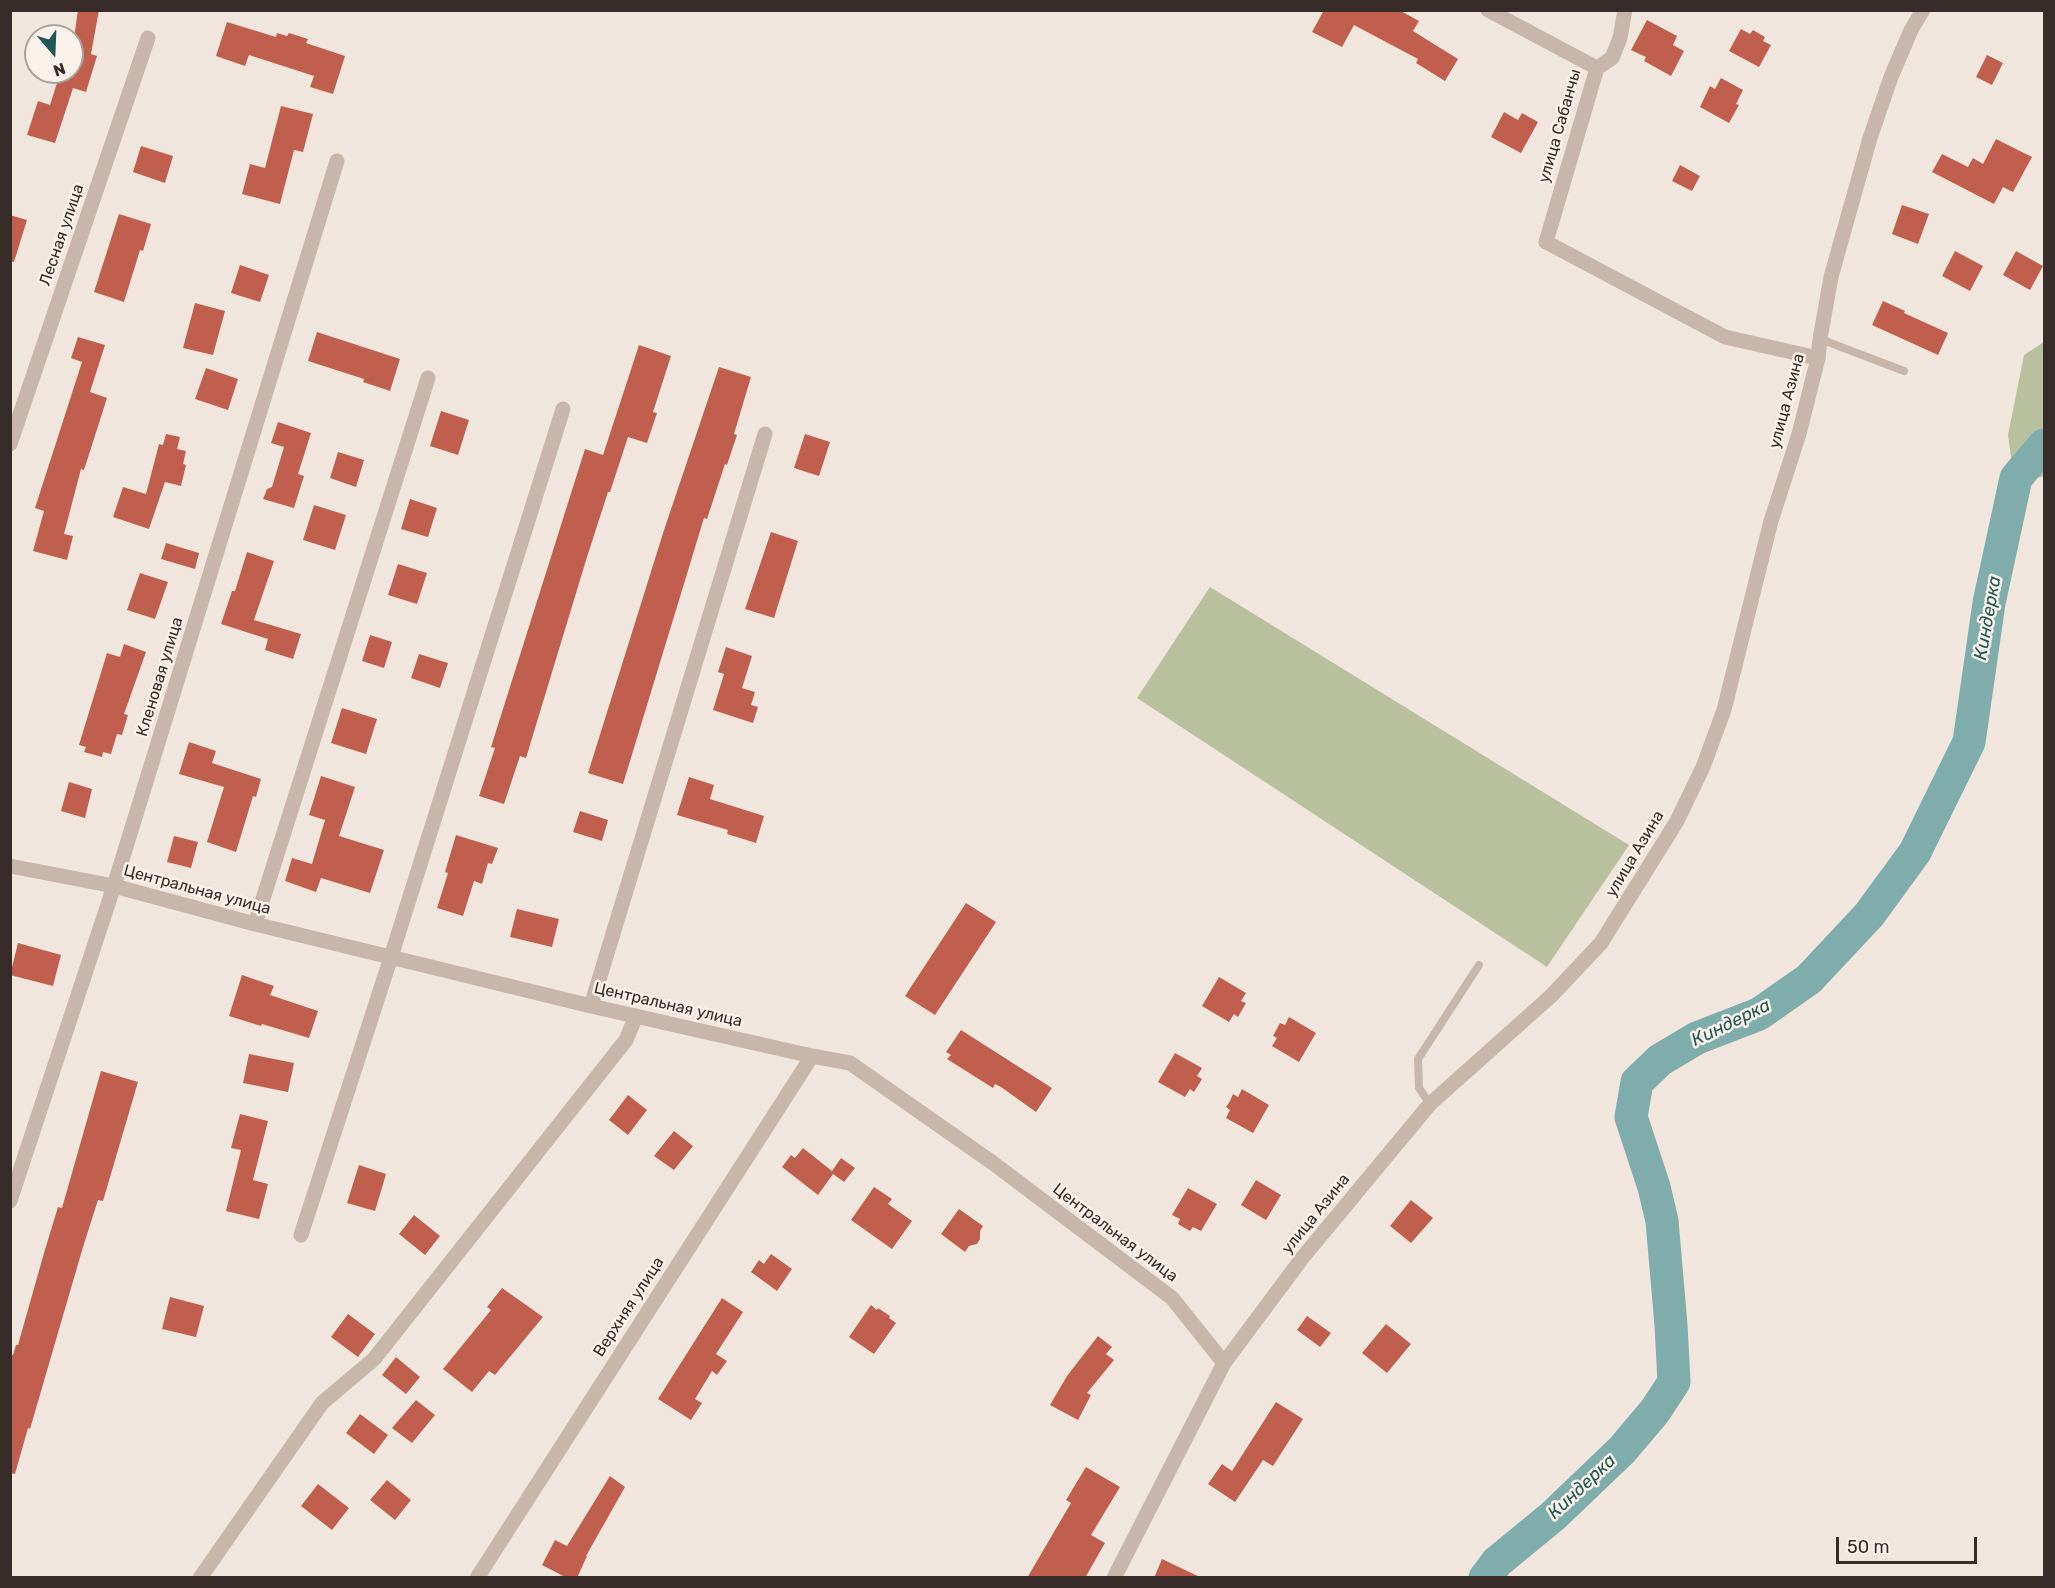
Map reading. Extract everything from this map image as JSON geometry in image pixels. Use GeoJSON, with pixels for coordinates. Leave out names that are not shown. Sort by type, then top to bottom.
{"type":"FeatureCollection","features":[{"type":"Feature","properties":{"kind":"street","name":"улица Сабанчы"},"geometry":{"type":"LineString","coordinates":[[1488,10],[1597,68],[1546,242],[1725,337],[1818,357]]}},
{"type":"Feature","properties":{"kind":"street"},"geometry":{"type":"LineString","coordinates":[[1597,68],[1612,58],[1620,38],[1625,10]]}},
{"type":"Feature","properties":{"kind":"street","name":"улица Азина"},"geometry":{"type":"LineString","coordinates":[[1114,1578],[1224,1363],[1303,1257],[1430,1104],[1551,996],[1601,942],[1677,821],[1703,767],[1724,710],[1771,521],[1799,434],[1818,357],[1831,277],[1870,138],[1891,77],[1911,30],[1923,10]]}},
{"type":"Feature","properties":{"kind":"street","name":"Лесная улица"},"geometry":{"type":"LineString","coordinates":[[10,444],[148,38]]}},
{"type":"Feature","properties":{"kind":"street","name":"Кленовая улица"},"geometry":{"type":"LineString","coordinates":[[10,1201],[114,886],[338,161]]}},
{"type":"Feature","properties":{"kind":"street"},"geometry":{"type":"LineString","coordinates":[[255,924],[428,378]]}},
{"type":"Feature","properties":{"kind":"street"},"geometry":{"type":"LineString","coordinates":[[301,1235],[563,409]]}},
{"type":"Feature","properties":{"kind":"street"},"geometry":{"type":"LineString","coordinates":[[591,1006],[765,434]]}},
{"type":"Feature","properties":{"kind":"street","name":"Центральная улица"},"geometry":{"type":"LineString","coordinates":[[10,866],[114,886],[255,924],[591,1006],[850,1063],[993,1163],[1172,1298],[1224,1363]]}},
{"type":"Feature","properties":{"kind":"street"},"geometry":{"type":"LineString","coordinates":[[200,1578],[322,1403],[374,1359],[626,1040],[636,1016]]}},
{"type":"Feature","properties":{"kind":"street","name":"Верхняя улица"},"geometry":{"type":"LineString","coordinates":[[477,1578],[812,1056]]}},
{"type":"Feature","properties":{"kind":"lane"},"geometry":{"type":"LineString","coordinates":[[1820,339],[1904,371]]}},
{"type":"Feature","properties":{"kind":"lane"},"geometry":{"type":"LineString","coordinates":[[1430,1104],[1419,1088],[1418,1059],[1479,965]]}},
{"type":"Feature","properties":{"kind":"green space"},"geometry":{"type":"Polygon","coordinates":[[[2044,342],[2044,476],[2033,479],[2013,472],[2008,435],[2024,355],[2044,342]]]}},
{"type":"Feature","properties":{"kind":"green space"},"geometry":{"type":"Polygon","coordinates":[[[1210,587],[1629,845],[1547,967],[1137,698],[1210,587]]]}},
{"type":"Feature","properties":{"kind":"building"},"geometry":{"type":"Polygon","coordinates":[[[78,10],[99,10],[91,54],[97,56],[86,92],[73,88],[55,143],[27,135],[38,101],[50,105],[57,84],[84,84],[84,24],[76,24],[78,10]]]}},
{"type":"Feature","properties":{"kind":"building"},"geometry":{"type":"Polygon","coordinates":[[[1324,10],[1399,10],[1419,21],[1413,31],[1458,59],[1445,81],[1416,63],[1418,59],[1354,25],[1342,47],[1312,32],[1324,10]]]}},
{"type":"Feature","properties":{"kind":"building"},"geometry":{"type":"Polygon","coordinates":[[[1647,20],[1677,36],[1673,45],[1684,51],[1671,76],[1644,61],[1646,57],[1631,50],[1647,20]]]}},
{"type":"Feature","properties":{"kind":"building"},"geometry":{"type":"Polygon","coordinates":[[[227,22],[276,37],[277,33],[287,36],[289,33],[308,39],[306,43],[345,56],[333,94],[310,87],[314,76],[249,55],[245,66],[216,56],[227,22]]]}},
{"type":"Feature","properties":{"kind":"building"},"geometry":{"type":"Polygon","coordinates":[[[1741,29],[1750,34],[1753,30],[1765,37],[1763,41],[1771,45],[1759,67],[1729,51],[1741,29]]]}},
{"type":"Feature","properties":{"kind":"building"},"geometry":{"type":"Polygon","coordinates":[[[1987,55],[2003,63],[1992,85],[1976,77],[1987,55]]]}},
{"type":"Feature","properties":{"kind":"building"},"geometry":{"type":"Polygon","coordinates":[[[1721,78],[1743,90],[1736,104],[1739,105],[1729,123],[1700,107],[1710,86],[1715,89],[1721,78]]]}},
{"type":"Feature","properties":{"kind":"building"},"geometry":{"type":"Polygon","coordinates":[[[281,106],[313,114],[303,152],[294,150],[280,204],[242,194],[250,164],[265,168],[281,106]]]}},
{"type":"Feature","properties":{"kind":"building"},"geometry":{"type":"Polygon","coordinates":[[[1504,112],[1518,120],[1522,113],[1538,122],[1521,153],[1491,137],[1504,112]]]}},
{"type":"Feature","properties":{"kind":"building"},"geometry":{"type":"Polygon","coordinates":[[[1996,139],[2032,157],[2013,192],[2003,187],[1994,204],[1932,172],[1942,154],[1968,167],[1973,158],[1983,164],[1996,139]]]}},
{"type":"Feature","properties":{"kind":"building"},"geometry":{"type":"Polygon","coordinates":[[[141,146],[173,156],[165,183],[133,172],[141,146]]]}},
{"type":"Feature","properties":{"kind":"building"},"geometry":{"type":"Polygon","coordinates":[[[1680,165],[1700,176],[1692,191],[1672,181],[1680,165]]]}},
{"type":"Feature","properties":{"kind":"building"},"geometry":{"type":"Polygon","coordinates":[[[1902,205],[1929,214],[1918,244],[1892,234],[1902,205]]]}},
{"type":"Feature","properties":{"kind":"building"},"geometry":{"type":"Polygon","coordinates":[[[119,214],[151,224],[143,251],[140,250],[124,302],[94,292],[119,214]]]}},
{"type":"Feature","properties":{"kind":"building"},"geometry":{"type":"Polygon","coordinates":[[[10,215],[27,220],[14,262],[10,261],[10,215]]]}},
{"type":"Feature","properties":{"kind":"building"},"geometry":{"type":"Polygon","coordinates":[[[1955,251],[1983,266],[1970,291],[1942,276],[1955,251]]]}},
{"type":"Feature","properties":{"kind":"building"},"geometry":{"type":"Polygon","coordinates":[[[2016,251],[2043,266],[2030,290],[2003,275],[2016,251]]]}},
{"type":"Feature","properties":{"kind":"building"},"geometry":{"type":"Polygon","coordinates":[[[240,265],[269,275],[260,302],[231,293],[240,265]]]}},
{"type":"Feature","properties":{"kind":"building"},"geometry":{"type":"Polygon","coordinates":[[[1883,301],[1948,333],[1938,355],[1872,325],[1883,301]]]}},
{"type":"Feature","properties":{"kind":"building"},"geometry":{"type":"Polygon","coordinates":[[[195,303],[225,311],[213,355],[183,348],[195,303]]]}},
{"type":"Feature","properties":{"kind":"building"},"geometry":{"type":"Polygon","coordinates":[[[317,332],[400,359],[390,391],[363,382],[364,379],[308,361],[317,332]]]}},
{"type":"Feature","properties":{"kind":"building"},"geometry":{"type":"Polygon","coordinates":[[[78,337],[105,345],[90,392],[107,398],[84,470],[81,469],[64,534],[73,536],[67,560],[33,551],[44,511],[35,508],[82,362],[71,358],[78,337]]]}},
{"type":"Feature","properties":{"kind":"building"},"geometry":{"type":"Polygon","coordinates":[[[639,345],[671,356],[653,412],[657,413],[647,443],[628,437],[587,557],[526,758],[520,756],[504,804],[479,796],[495,748],[491,747],[585,449],[603,455],[639,345]]]}},
{"type":"Feature","properties":{"kind":"building"},"geometry":{"type":"Polygon","coordinates":[[[719,367],[751,377],[734,434],[737,435],[707,519],[704,518],[623,784],[588,773],[665,527],[719,367]]]}},
{"type":"Feature","properties":{"kind":"building"},"geometry":{"type":"Polygon","coordinates":[[[206,368],[238,379],[228,410],[195,399],[206,368]]]}},
{"type":"Feature","properties":{"kind":"building"},"geometry":{"type":"Polygon","coordinates":[[[441,411],[469,420],[458,455],[430,446],[441,411]]]}},
{"type":"Feature","properties":{"kind":"building"},"geometry":{"type":"Polygon","coordinates":[[[278,422],[311,433],[298,474],[304,476],[294,508],[263,499],[267,489],[272,487],[284,447],[271,443],[278,422]]]}},
{"type":"Feature","properties":{"kind":"building"},"geometry":{"type":"Polygon","coordinates":[[[166,434],[180,437],[177,449],[186,451],[183,464],[186,465],[181,486],[165,482],[149,529],[113,517],[123,487],[146,494],[159,444],[163,445],[166,434]]]}},
{"type":"Feature","properties":{"kind":"building"},"geometry":{"type":"Polygon","coordinates":[[[805,434],[830,442],[819,476],[794,468],[805,434]]]}},
{"type":"Feature","properties":{"kind":"building"},"geometry":{"type":"Polygon","coordinates":[[[338,452],[364,460],[356,487],[330,478],[338,452]]]}},
{"type":"Feature","properties":{"kind":"building"},"geometry":{"type":"Polygon","coordinates":[[[410,499],[437,508],[428,537],[401,529],[410,499]]]}},
{"type":"Feature","properties":{"kind":"building"},"geometry":{"type":"Polygon","coordinates":[[[314,505],[346,515],[335,550],[303,540],[314,505]]]}},
{"type":"Feature","properties":{"kind":"building"},"geometry":{"type":"Polygon","coordinates":[[[771,532],[798,541],[774,618],[745,609],[771,532]]]}},
{"type":"Feature","properties":{"kind":"building"},"geometry":{"type":"Polygon","coordinates":[[[166,543],[199,553],[195,569],[161,559],[166,543]]]}},
{"type":"Feature","properties":{"kind":"building"},"geometry":{"type":"Polygon","coordinates":[[[247,552],[274,561],[254,620],[301,634],[293,659],[265,650],[268,639],[221,624],[232,591],[235,591],[247,552]]]}},
{"type":"Feature","properties":{"kind":"building"},"geometry":{"type":"Polygon","coordinates":[[[398,564],[427,573],[417,604],[388,595],[398,564]]]}},
{"type":"Feature","properties":{"kind":"building"},"geometry":{"type":"Polygon","coordinates":[[[140,573],[168,582],[155,619],[127,610],[140,573]]]}},
{"type":"Feature","properties":{"kind":"building"},"geometry":{"type":"Polygon","coordinates":[[[370,635],[392,642],[384,668],[362,661],[370,635]]]}},
{"type":"Feature","properties":{"kind":"building"},"geometry":{"type":"Polygon","coordinates":[[[124,644],[146,652],[124,714],[128,715],[122,735],[117,734],[111,754],[103,752],[102,757],[84,752],[86,747],[79,745],[107,653],[120,657],[124,644]]]}},
{"type":"Feature","properties":{"kind":"building"},"geometry":{"type":"Polygon","coordinates":[[[726,647],[752,656],[742,688],[755,692],[751,705],[758,707],[753,723],[713,710],[724,674],[718,672],[726,647]]]}},
{"type":"Feature","properties":{"kind":"building"},"geometry":{"type":"Polygon","coordinates":[[[419,654],[448,663],[440,688],[411,678],[419,654]]]}},
{"type":"Feature","properties":{"kind":"building"},"geometry":{"type":"Polygon","coordinates":[[[342,708],[377,719],[366,754],[331,743],[342,708]]]}},
{"type":"Feature","properties":{"kind":"building"},"geometry":{"type":"Polygon","coordinates":[[[189,742],[216,751],[212,763],[261,779],[256,797],[253,796],[236,852],[207,842],[224,787],[179,774],[189,742]]]}},
{"type":"Feature","properties":{"kind":"building"},"geometry":{"type":"Polygon","coordinates":[[[321,776],[355,787],[339,836],[384,850],[370,893],[321,878],[316,892],[285,881],[292,858],[312,864],[325,820],[309,815],[321,776]]]}},
{"type":"Feature","properties":{"kind":"building"},"geometry":{"type":"Polygon","coordinates":[[[689,777],[714,785],[710,799],[764,816],[756,843],[727,834],[728,830],[677,815],[689,777]]]}},
{"type":"Feature","properties":{"kind":"building"},"geometry":{"type":"Polygon","coordinates":[[[69,782],[92,789],[85,818],[61,811],[69,782]]]}},
{"type":"Feature","properties":{"kind":"building"},"geometry":{"type":"Polygon","coordinates":[[[580,811],[608,820],[602,841],[573,832],[580,811]]]}},
{"type":"Feature","properties":{"kind":"building"},"geometry":{"type":"Polygon","coordinates":[[[456,835],[498,848],[492,864],[488,863],[482,884],[474,881],[463,916],[437,908],[448,873],[445,872],[456,835]]]}},
{"type":"Feature","properties":{"kind":"building"},"geometry":{"type":"Polygon","coordinates":[[[174,836],[198,842],[191,868],[167,862],[174,836]]]}},
{"type":"Feature","properties":{"kind":"building"},"geometry":{"type":"Polygon","coordinates":[[[966,903],[996,922],[935,1015],[905,996],[966,903]]]}},
{"type":"Feature","properties":{"kind":"building"},"geometry":{"type":"Polygon","coordinates":[[[517,909],[559,919],[552,947],[510,937],[517,909]]]}},
{"type":"Feature","properties":{"kind":"building"},"geometry":{"type":"Polygon","coordinates":[[[18,943],[61,955],[53,986],[10,975],[18,943]]]}},
{"type":"Feature","properties":{"kind":"building"},"geometry":{"type":"Polygon","coordinates":[[[242,975],[274,986],[270,995],[318,1011],[309,1038],[229,1016],[242,975]]]}},
{"type":"Feature","properties":{"kind":"building"},"geometry":{"type":"Polygon","coordinates":[[[1219,977],[1246,993],[1241,1001],[1246,1003],[1238,1017],[1234,1014],[1229,1022],[1202,1006],[1219,977]]]}},
{"type":"Feature","properties":{"kind":"building"},"geometry":{"type":"Polygon","coordinates":[[[1289,1017],[1316,1033],[1299,1062],[1272,1046],[1277,1038],[1273,1036],[1280,1023],[1285,1025],[1289,1017]]]}},
{"type":"Feature","properties":{"kind":"building"},"geometry":{"type":"Polygon","coordinates":[[[961,1030],[1052,1088],[1036,1112],[1001,1087],[995,1084],[993,1088],[947,1059],[951,1055],[946,1052],[961,1030]]]}},
{"type":"Feature","properties":{"kind":"building"},"geometry":{"type":"Polygon","coordinates":[[[1175,1053],[1202,1068],[1197,1076],[1202,1079],[1194,1092],[1190,1089],[1185,1097],[1158,1082],[1175,1053]]]}},
{"type":"Feature","properties":{"kind":"building"},"geometry":{"type":"Polygon","coordinates":[[[249,1054],[294,1063],[288,1092],[243,1083],[249,1054]]]}},
{"type":"Feature","properties":{"kind":"building"},"geometry":{"type":"Polygon","coordinates":[[[101,1071],[138,1082],[103,1201],[98,1200],[83,1247],[30,1429],[28,1428],[15,1474],[10,1473],[10,1354],[13,1355],[18,1345],[58,1207],[62,1208],[101,1071]]]}},
{"type":"Feature","properties":{"kind":"building"},"geometry":{"type":"Polygon","coordinates":[[[1242,1089],[1269,1105],[1253,1133],[1226,1118],[1230,1110],[1226,1107],[1233,1094],[1238,1097],[1242,1089]]]}},
{"type":"Feature","properties":{"kind":"building"},"geometry":{"type":"Polygon","coordinates":[[[628,1095],[647,1110],[628,1135],[609,1120],[628,1095]]]}},
{"type":"Feature","properties":{"kind":"building"},"geometry":{"type":"Polygon","coordinates":[[[240,1114],[268,1121],[253,1180],[268,1184],[259,1219],[226,1211],[241,1150],[231,1148],[240,1114]]]}},
{"type":"Feature","properties":{"kind":"building"},"geometry":{"type":"Polygon","coordinates":[[[674,1131],[693,1146],[674,1170],[654,1156],[674,1131]]]}},
{"type":"Feature","properties":{"kind":"building"},"geometry":{"type":"Polygon","coordinates":[[[803,1148],[832,1171],[841,1158],[855,1168],[844,1182],[833,1174],[818,1195],[782,1167],[791,1155],[795,1158],[803,1148]]]}},
{"type":"Feature","properties":{"kind":"building"},"geometry":{"type":"Polygon","coordinates":[[[359,1165],[386,1174],[375,1211],[347,1203],[359,1165]]]}},
{"type":"Feature","properties":{"kind":"building"},"geometry":{"type":"Polygon","coordinates":[[[1256,1180],[1281,1195],[1266,1220],[1241,1205],[1256,1180]]]}},
{"type":"Feature","properties":{"kind":"building"},"geometry":{"type":"Polygon","coordinates":[[[874,1187],[892,1199],[888,1204],[912,1221],[892,1249],[851,1220],[874,1187]]]}},
{"type":"Feature","properties":{"kind":"building"},"geometry":{"type":"Polygon","coordinates":[[[1188,1188],[1217,1204],[1201,1231],[1193,1227],[1190,1231],[1178,1224],[1180,1219],[1172,1215],[1188,1188]]]}},
{"type":"Feature","properties":{"kind":"building"},"geometry":{"type":"Polygon","coordinates":[[[1411,1200],[1433,1218],[1411,1243],[1390,1226],[1411,1200]]]}},
{"type":"Feature","properties":{"kind":"building"},"geometry":{"type":"Polygon","coordinates":[[[959,1209],[983,1226],[977,1244],[969,1246],[965,1252],[941,1234],[959,1209]]]}},
{"type":"Feature","properties":{"kind":"building"},"geometry":{"type":"Polygon","coordinates":[[[414,1215],[440,1236],[425,1255],[399,1234],[414,1215]]]}},
{"type":"Feature","properties":{"kind":"building"},"geometry":{"type":"Polygon","coordinates":[[[771,1254],[792,1269],[777,1291],[751,1272],[759,1260],[764,1264],[771,1254]]]}},
{"type":"Feature","properties":{"kind":"building"},"geometry":{"type":"Polygon","coordinates":[[[502,1288],[543,1317],[495,1375],[489,1371],[472,1392],[443,1369],[491,1310],[487,1307],[502,1288]]]}},
{"type":"Feature","properties":{"kind":"building"},"geometry":{"type":"Polygon","coordinates":[[[170,1297],[204,1306],[196,1337],[162,1329],[170,1297]]]}},
{"type":"Feature","properties":{"kind":"building"},"geometry":{"type":"Polygon","coordinates":[[[722,1298],[743,1312],[716,1354],[727,1361],[717,1375],[712,1371],[695,1399],[702,1403],[691,1420],[658,1399],[722,1298]]]}},
{"type":"Feature","properties":{"kind":"building"},"geometry":{"type":"Polygon","coordinates":[[[871,1305],[890,1316],[889,1318],[896,1323],[874,1354],[849,1337],[871,1305]]]}},
{"type":"Feature","properties":{"kind":"building"},"geometry":{"type":"Polygon","coordinates":[[[348,1314],[375,1334],[358,1357],[331,1337],[348,1314]]]}},
{"type":"Feature","properties":{"kind":"building"},"geometry":{"type":"Polygon","coordinates":[[[1307,1316],[1331,1333],[1320,1347],[1297,1330],[1307,1316]]]}},
{"type":"Feature","properties":{"kind":"building"},"geometry":{"type":"Polygon","coordinates":[[[1386,1324],[1411,1344],[1387,1373],[1362,1353],[1386,1324]]]}},
{"type":"Feature","properties":{"kind":"building"},"geometry":{"type":"Polygon","coordinates":[[[1098,1336],[1112,1347],[1106,1354],[1114,1360],[1087,1393],[1091,1395],[1078,1420],[1050,1405],[1067,1376],[1098,1336]]]}},
{"type":"Feature","properties":{"kind":"building"},"geometry":{"type":"Polygon","coordinates":[[[396,1357],[420,1377],[406,1394],[382,1375],[396,1357]]]}},
{"type":"Feature","properties":{"kind":"building"},"geometry":{"type":"Polygon","coordinates":[[[416,1400],[435,1415],[412,1443],[392,1428],[416,1400]]]}},
{"type":"Feature","properties":{"kind":"building"},"geometry":{"type":"Polygon","coordinates":[[[1276,1402],[1303,1419],[1273,1466],[1263,1460],[1235,1502],[1208,1484],[1222,1464],[1232,1471],[1276,1402]]]}},
{"type":"Feature","properties":{"kind":"building"},"geometry":{"type":"Polygon","coordinates":[[[360,1414],[388,1435],[374,1454],[346,1433],[360,1414]]]}},
{"type":"Feature","properties":{"kind":"building"},"geometry":{"type":"Polygon","coordinates":[[[1086,1467],[1120,1487],[1091,1535],[1105,1543],[1085,1578],[1027,1578],[1071,1503],[1066,1500],[1086,1467]]]}},
{"type":"Feature","properties":{"kind":"building"},"geometry":{"type":"Polygon","coordinates":[[[610,1476],[625,1487],[586,1556],[577,1578],[567,1578],[542,1565],[555,1540],[567,1546],[610,1476]]]}},
{"type":"Feature","properties":{"kind":"building"},"geometry":{"type":"Polygon","coordinates":[[[387,1480],[411,1500],[395,1520],[370,1500],[387,1480]]]}},
{"type":"Feature","properties":{"kind":"building"},"geometry":{"type":"Polygon","coordinates":[[[318,1484],[349,1508],[332,1530],[301,1506],[318,1484]]]}},
{"type":"Feature","properties":{"kind":"building"},"geometry":{"type":"Polygon","coordinates":[[[1162,1559],[1202,1578],[1154,1578],[1162,1559]]]}},
{"type":"Feature","properties":{"kind":"waterway","name":"Киндерка"},"geometry":{"type":"LineString","coordinates":[[1485,1578],[1497,1562],[1553,1516],[1622,1450],[1655,1411],[1674,1382],[1662,1221],[1654,1187],[1631,1117],[1637,1082],[1660,1060],[1697,1038],[1759,1014],[1809,979],[1869,915],[1915,852],[1969,742],[1989,603],[2016,478],[2044,445]]}}]}
